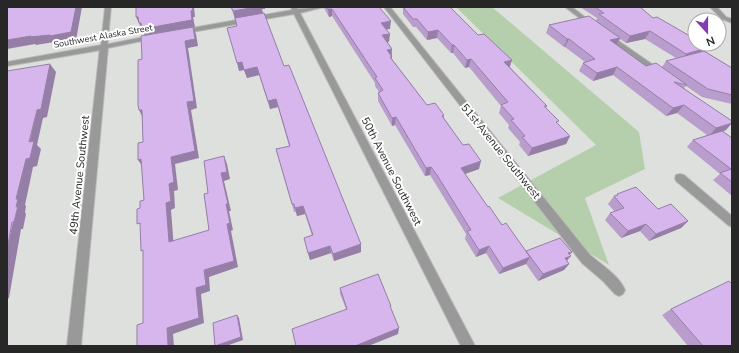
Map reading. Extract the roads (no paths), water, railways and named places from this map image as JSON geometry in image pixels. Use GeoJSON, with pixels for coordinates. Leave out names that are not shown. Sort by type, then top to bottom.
{"type":"FeatureCollection","features":[{"type":"Feature","properties":{"kind":"street","name":"49th Avenue Southwest"},"geometry":{"type":"LineString","coordinates":[[74,346],[108,7]]}},
{"type":"Feature","properties":{"kind":"street"},"geometry":{"type":"LineString","coordinates":[[174,34],[296,9],[321,7]]}},
{"type":"Feature","properties":{"kind":"street","name":"51st Avenue Southwest"},"geometry":{"type":"LineString","coordinates":[[387,7],[586,259],[607,277],[619,290]]}},
{"type":"Feature","properties":{"kind":"street"},"geometry":{"type":"LineString","coordinates":[[568,7],[669,80]]}},
{"type":"Feature","properties":{"kind":"street"},"geometry":{"type":"LineString","coordinates":[[713,7],[724,18],[732,21]]}},
{"type":"Feature","properties":{"kind":"street","name":"50th Avenue Southwest"},"geometry":{"type":"LineString","coordinates":[[296,9],[468,346]]}},
{"type":"Feature","properties":{"kind":"street","name":"Southwest Alaska Street"},"geometry":{"type":"LineString","coordinates":[[7,64],[159,36]]}},
{"type":"Feature","properties":{"kind":"street"},"geometry":{"type":"LineString","coordinates":[[680,178],[732,222]]}}]}
